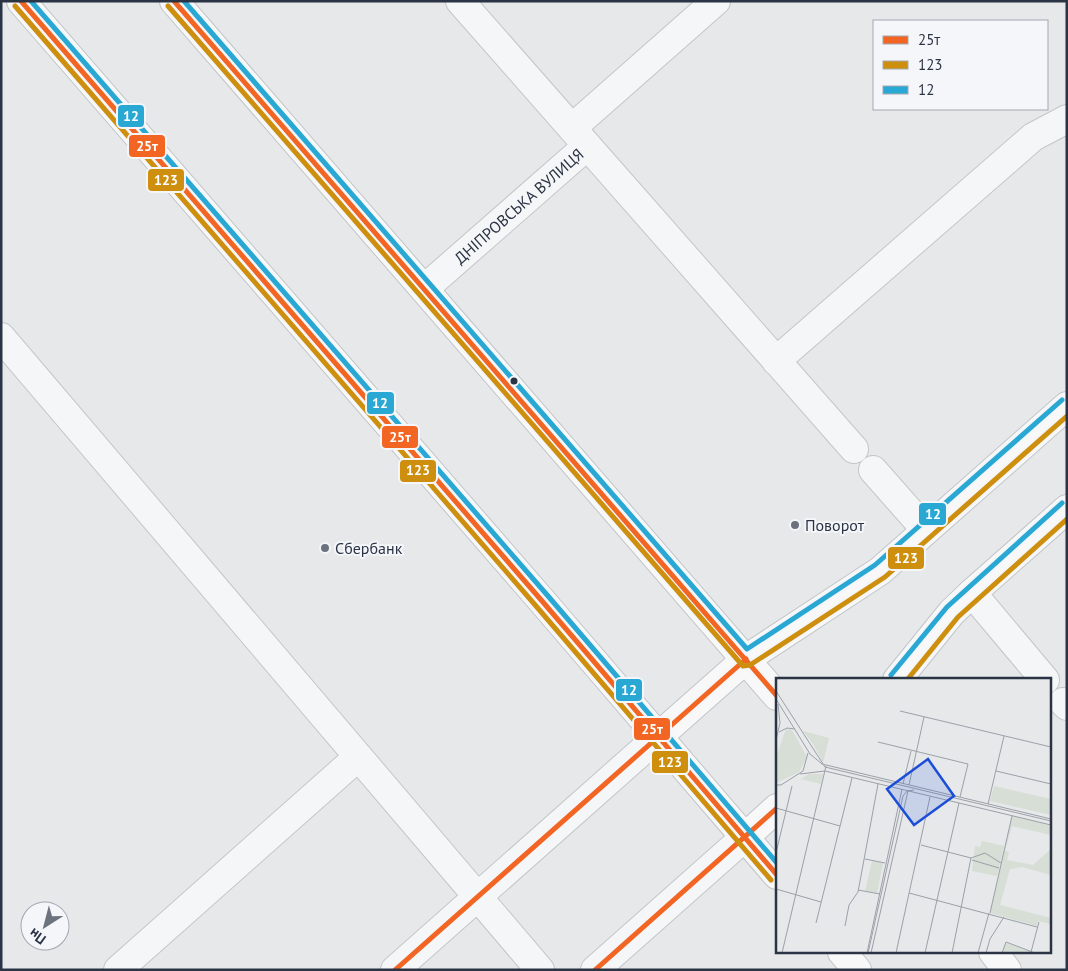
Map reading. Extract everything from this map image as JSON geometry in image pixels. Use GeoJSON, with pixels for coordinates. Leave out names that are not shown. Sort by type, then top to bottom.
{"type":"FeatureCollection","features":[{"type":"Feature","properties":{"kind":"main road"},"geometry":{"type":"LineString","coordinates":[[20,1],[659,736],[776,874]]}},
{"type":"Feature","properties":{"kind":"main road"},"geometry":{"type":"LineString","coordinates":[[174,1],[776,695]]}},
{"type":"Feature","properties":{"kind":"main road"},"geometry":{"type":"LineString","coordinates":[[659,736],[746,659],[866,582],[880,571],[1067,406]]}},
{"type":"Feature","properties":{"kind":"main road"},"geometry":{"type":"LineString","coordinates":[[899,678],[952,612],[972,592],[1067,509]]}},
{"type":"Feature","properties":{"kind":"main road"},"geometry":{"type":"LineString","coordinates":[[745,837],[776,809]]}},
{"type":"Feature","properties":{"kind":"main road"},"geometry":{"type":"LineString","coordinates":[[844,954],[857,970]]}},
{"type":"Feature","properties":{"kind":"main road"},"geometry":{"type":"LineString","coordinates":[[995,954],[1007,970]]}},
{"type":"Feature","properties":{"kind":"street"},"geometry":{"type":"LineString","coordinates":[[460,1],[854,449]]}},
{"type":"Feature","properties":{"kind":"street","name":"ДНІПРОВСЬКА ВУЛИЦЯ"},"geometry":{"type":"LineString","coordinates":[[424,289],[716,1]]}},
{"type":"Feature","properties":{"kind":"street"},"geometry":{"type":"LineString","coordinates":[[776,361],[1033,137],[1067,119]]}},
{"type":"Feature","properties":{"kind":"street"},"geometry":{"type":"LineString","coordinates":[[1,337],[540,970]]}},
{"type":"Feature","properties":{"kind":"street"},"geometry":{"type":"LineString","coordinates":[[873,470],[926,530]]}},
{"type":"Feature","properties":{"kind":"street"},"geometry":{"type":"LineString","coordinates":[[972,592],[1043,678]]}},
{"type":"Feature","properties":{"kind":"street"},"geometry":{"type":"LineString","coordinates":[[395,970],[659,736]]}},
{"type":"Feature","properties":{"kind":"street"},"geometry":{"type":"LineString","coordinates":[[118,970],[358,757]]}},
{"type":"Feature","properties":{"kind":"street"},"geometry":{"type":"LineString","coordinates":[[595,970],[745,837]]}},
{"type":"Feature","properties":{"kind":"transit line","name":"25т"},"geometry":{"type":"LineString","coordinates":[[21,1],[542,601],[776,874]]}},
{"type":"Feature","properties":{"kind":"transit line","name":"12"},"geometry":{"type":"LineString","coordinates":[[31,1],[548,596],[776,862]]}},
{"type":"Feature","properties":{"kind":"transit line","name":"25т"},"geometry":{"type":"LineString","coordinates":[[174,1],[776,695]]}},
{"type":"Feature","properties":{"kind":"transit line","name":"12"},"geometry":{"type":"LineString","coordinates":[[184,1],[747,649],[875,565],[1062,400]]}},
{"type":"Feature","properties":{"kind":"transit line","name":"123"},"geometry":{"type":"LineString","coordinates":[[15,6],[536,606],[771,880]]}},
{"type":"Feature","properties":{"kind":"transit line","name":"123"},"geometry":{"type":"LineString","coordinates":[[168,6],[743,666],[750,665],[885,577],[1067,416]]}},
{"type":"Feature","properties":{"kind":"transit line","name":"12"},"geometry":{"type":"LineString","coordinates":[[891,675],[947,607],[1062,503]]}},
{"type":"Feature","properties":{"kind":"transit line","name":"123"},"geometry":{"type":"LineString","coordinates":[[909,678],[958,617],[1067,519]]}},
{"type":"Feature","properties":{"kind":"transit line","name":"25т"},"geometry":{"type":"LineString","coordinates":[[395,970],[746,659]]}},
{"type":"Feature","properties":{"kind":"transit line","name":"25т"},"geometry":{"type":"LineString","coordinates":[[595,970],[776,809]]}},
{"type":"Feature","properties":{"kind":"place","name":"Поворот"},"geometry":{"type":"Point","coordinates":[795,525]}},
{"type":"Feature","properties":{"kind":"place","name":"Сбербанк"},"geometry":{"type":"Point","coordinates":[325,548]}}]}
